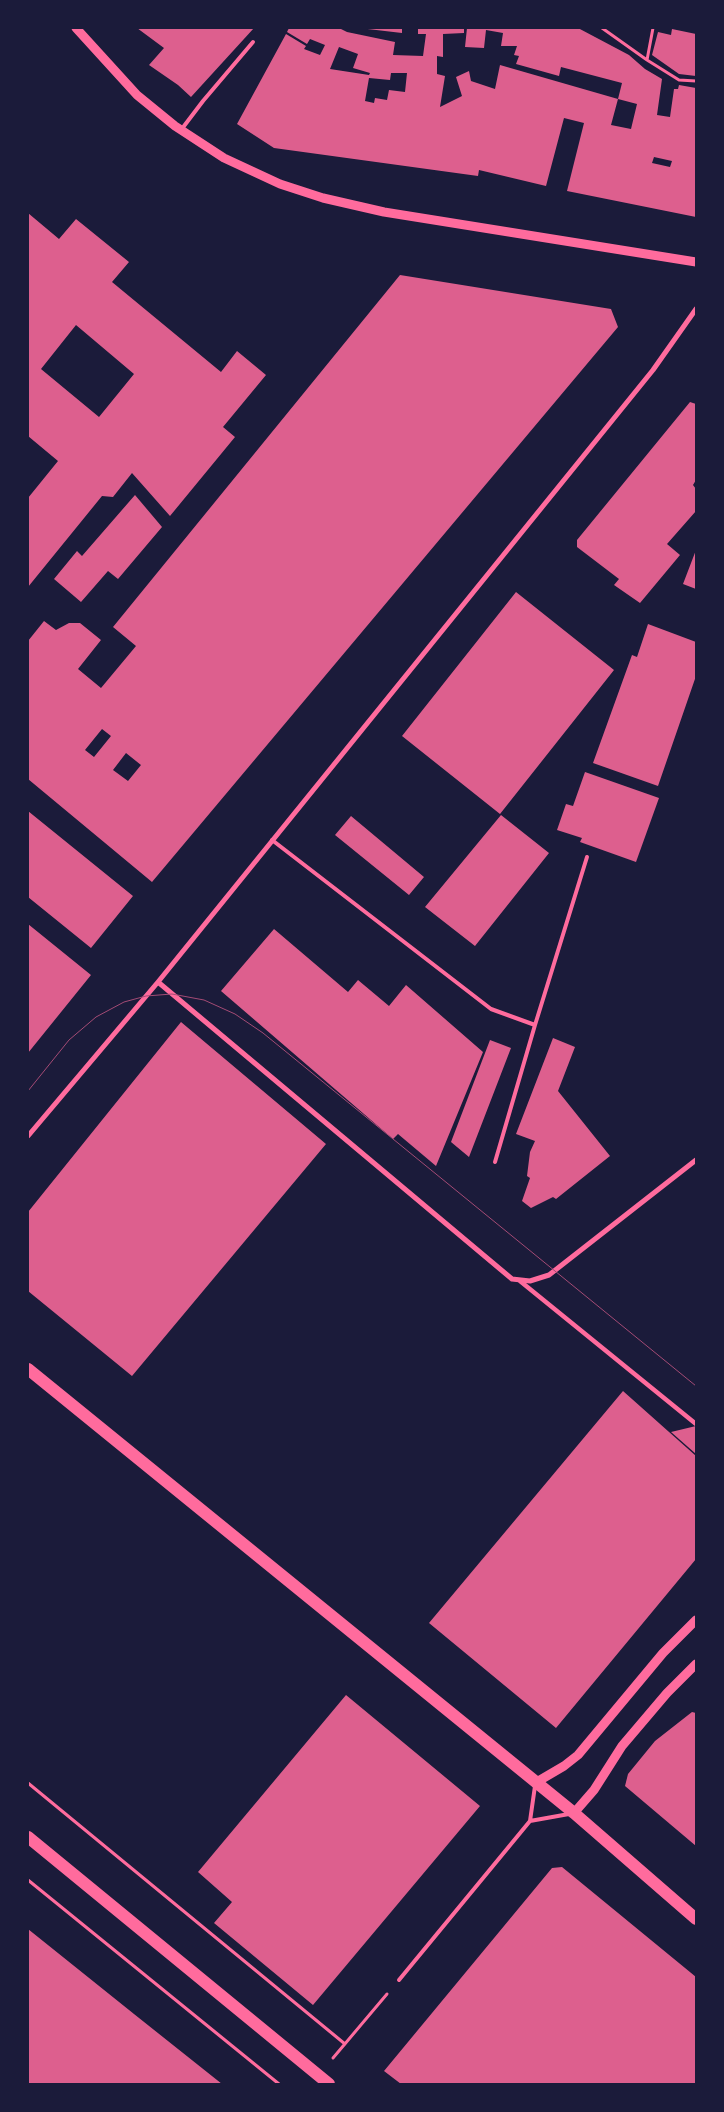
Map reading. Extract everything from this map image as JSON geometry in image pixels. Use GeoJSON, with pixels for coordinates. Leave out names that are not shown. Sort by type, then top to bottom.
{"type":"FeatureCollection","features":[{"type":"Feature","properties":{"kind":"main road"},"geometry":{"type":"LineString","coordinates":[[28,1369],[574,1813],[696,1919]]}},
{"type":"Feature","properties":{"kind":"main road"},"geometry":{"type":"LineString","coordinates":[[28,1837],[329,2084]]}},
{"type":"Feature","properties":{"kind":"street"},"geometry":{"type":"LineString","coordinates":[[76,28],[137,94],[181,130],[224,158],[280,184],[323,198],[384,212],[696,262]]}},
{"type":"Feature","properties":{"kind":"street"},"geometry":{"type":"LineString","coordinates":[[28,1136],[158,982],[653,370],[696,309]]}},
{"type":"Feature","properties":{"kind":"street"},"geometry":{"type":"LineString","coordinates":[[158,982],[505,1274],[520,1281],[696,1424]]}},
{"type":"Feature","properties":{"kind":"street"},"geometry":{"type":"LineString","coordinates":[[520,1281],[537,1280],[556,1270],[696,1160]]}},
{"type":"Feature","properties":{"kind":"street"},"geometry":{"type":"LineString","coordinates":[[535,1783],[564,1766],[578,1754],[663,1653],[696,1620]]}},
{"type":"Feature","properties":{"kind":"street"},"geometry":{"type":"LineString","coordinates":[[574,1813],[594,1790],[622,1746],[696,1664]]}},
{"type":"Feature","properties":{"kind":"lane"},"geometry":{"type":"LineString","coordinates":[[181,130],[253,42]]}},
{"type":"Feature","properties":{"kind":"lane"},"geometry":{"type":"LineString","coordinates":[[272,840],[491,1009],[535,1025]]}},
{"type":"Feature","properties":{"kind":"lane"},"geometry":{"type":"LineString","coordinates":[[495,1162],[587,857]]}},
{"type":"Feature","properties":{"kind":"lane"},"geometry":{"type":"LineString","coordinates":[[399,1980],[530,1821],[535,1783]]}},
{"type":"Feature","properties":{"kind":"lane"},"geometry":{"type":"LineString","coordinates":[[530,1821],[574,1813]]}},
{"type":"Feature","properties":{"kind":"path"},"geometry":{"type":"LineString","coordinates":[[602,28],[679,80],[696,81]]}},
{"type":"Feature","properties":{"kind":"path"},"geometry":{"type":"LineString","coordinates":[[647,60],[653,28]]}},
{"type":"Feature","properties":{"kind":"path"},"geometry":{"type":"LineString","coordinates":[[28,1783],[345,2044]]}},
{"type":"Feature","properties":{"kind":"path"},"geometry":{"type":"LineString","coordinates":[[28,1880],[279,2084]]}},
{"type":"Feature","properties":{"kind":"path"},"geometry":{"type":"LineString","coordinates":[[318,2076],[399,1980]]}},
{"type":"Feature","properties":{"kind":"building"},"geometry":{"type":"Polygon","coordinates":[[[137,28],[254,28],[191,97],[178,85],[149,65],[164,48],[137,28]]]}},
{"type":"Feature","properties":{"kind":"building"},"geometry":{"type":"Polygon","coordinates":[[[289,28],[339,28],[347,32],[395,42],[393,55],[423,56],[426,34],[418,34],[418,28],[464,28],[464,33],[443,34],[443,57],[437,56],[437,74],[445,76],[440,107],[462,96],[456,77],[469,71],[471,81],[495,89],[500,65],[618,99],[622,83],[561,67],[559,76],[516,64],[519,56],[514,55],[517,46],[501,46],[503,33],[486,30],[484,48],[465,47],[467,28],[578,28],[629,55],[645,69],[662,79],[657,115],[670,117],[674,89],[678,89],[679,85],[696,88],[696,217],[567,191],[584,123],[564,118],[546,186],[479,170],[478,176],[274,148],[237,124],[286,34],[306,46],[304,49],[320,55],[325,45],[310,39],[307,44],[287,32],[289,28]],[[339,47],[330,69],[369,75],[370,73],[353,68],[358,54],[339,47]],[[391,73],[390,80],[369,78],[365,101],[374,103],[375,98],[387,100],[389,90],[405,92],[407,73],[391,73]],[[618,99],[611,125],[631,129],[637,104],[618,99]],[[654,157],[652,163],[670,167],[672,161],[654,157]]]}},
{"type":"Feature","properties":{"kind":"building"},"geometry":{"type":"Polygon","coordinates":[[[359,28],[402,28],[402,33],[359,28]]]}},
{"type":"Feature","properties":{"kind":"building"},"geometry":{"type":"Polygon","coordinates":[[[672,29],[696,34],[696,76],[679,74],[652,55],[658,32],[671,35],[672,29]]]}},
{"type":"Feature","properties":{"kind":"building"},"geometry":{"type":"Polygon","coordinates":[[[28,213],[59,239],[76,219],[129,262],[112,282],[221,372],[237,351],[266,375],[223,427],[235,437],[170,516],[132,473],[113,497],[102,496],[28,587],[28,498],[58,461],[28,436],[28,213]],[[76,325],[41,369],[99,417],[134,374],[76,325]]]}},
{"type":"Feature","properties":{"kind":"building"},"geometry":{"type":"Polygon","coordinates":[[[400,275],[611,309],[618,327],[152,882],[28,779],[28,641],[44,621],[56,630],[69,623],[80,623],[101,640],[78,669],[101,688],[136,646],[113,627],[400,275]],[[102,729],[85,750],[94,757],[111,736],[102,729]],[[126,753],[113,770],[128,781],[141,765],[126,753]]]}},
{"type":"Feature","properties":{"kind":"building"},"geometry":{"type":"Polygon","coordinates":[[[690,402],[696,404],[696,480],[693,485],[696,489],[696,511],[667,544],[680,555],[640,603],[614,585],[619,579],[577,547],[577,540],[690,402]]]}},
{"type":"Feature","properties":{"kind":"building"},"geometry":{"type":"Polygon","coordinates":[[[135,495],[162,527],[118,579],[108,571],[81,602],[54,579],[77,551],[82,556],[135,495]]]}},
{"type":"Feature","properties":{"kind":"building"},"geometry":{"type":"Polygon","coordinates":[[[696,550],[696,589],[683,584],[696,550]]]}},
{"type":"Feature","properties":{"kind":"building"},"geometry":{"type":"Polygon","coordinates":[[[516,592],[614,670],[500,814],[402,736],[516,592]]]}},
{"type":"Feature","properties":{"kind":"building"},"geometry":{"type":"Polygon","coordinates":[[[648,624],[696,642],[696,676],[658,786],[593,763],[632,655],[637,657],[648,624]]]}},
{"type":"Feature","properties":{"kind":"building"},"geometry":{"type":"Polygon","coordinates":[[[585,772],[659,798],[636,862],[580,842],[582,838],[557,830],[566,804],[573,806],[585,772]]]}},
{"type":"Feature","properties":{"kind":"building"},"geometry":{"type":"Polygon","coordinates":[[[28,811],[133,896],[91,948],[28,897],[28,811]]]}},
{"type":"Feature","properties":{"kind":"building"},"geometry":{"type":"Polygon","coordinates":[[[501,815],[549,853],[475,946],[425,907],[501,815]]]}},
{"type":"Feature","properties":{"kind":"building"},"geometry":{"type":"Polygon","coordinates":[[[351,816],[424,877],[409,895],[335,835],[351,816]]]}},
{"type":"Feature","properties":{"kind":"building"},"geometry":{"type":"Polygon","coordinates":[[[28,924],[91,975],[28,1053],[28,924]]]}},
{"type":"Feature","properties":{"kind":"building"},"geometry":{"type":"Polygon","coordinates":[[[274,929],[348,992],[358,980],[389,1006],[406,985],[483,1052],[436,1166],[398,1134],[393,1139],[221,991],[274,929]]]}},
{"type":"Feature","properties":{"kind":"building"},"geometry":{"type":"Polygon","coordinates":[[[181,1022],[326,1144],[132,1376],[28,1291],[28,1212],[181,1022]]]}},
{"type":"Feature","properties":{"kind":"building"},"geometry":{"type":"Polygon","coordinates":[[[553,1038],[575,1047],[558,1091],[610,1156],[556,1199],[553,1197],[531,1208],[522,1201],[530,1178],[527,1176],[530,1152],[535,1141],[516,1134],[553,1038]]]}},
{"type":"Feature","properties":{"kind":"building"},"geometry":{"type":"Polygon","coordinates":[[[490,1040],[511,1048],[469,1157],[451,1142],[490,1040]]]}},
{"type":"Feature","properties":{"kind":"building"},"geometry":{"type":"Polygon","coordinates":[[[623,1391],[696,1456],[696,1559],[556,1728],[429,1623],[623,1391]]]}},
{"type":"Feature","properties":{"kind":"building"},"geometry":{"type":"Polygon","coordinates":[[[696,1426],[696,1454],[671,1432],[696,1426]]]}},
{"type":"Feature","properties":{"kind":"building"},"geometry":{"type":"Polygon","coordinates":[[[346,1695],[480,1806],[313,2005],[214,1923],[232,1902],[198,1872],[346,1695]]]}},
{"type":"Feature","properties":{"kind":"building"},"geometry":{"type":"Polygon","coordinates":[[[692,1712],[696,1713],[696,1846],[625,1786],[628,1774],[655,1741],[692,1712]]]}},
{"type":"Feature","properties":{"kind":"building"},"geometry":{"type":"Polygon","coordinates":[[[562,1867],[696,1977],[696,2084],[401,2084],[384,2071],[552,1868],[562,1867]]]}},
{"type":"Feature","properties":{"kind":"building"},"geometry":{"type":"Polygon","coordinates":[[[28,1929],[134,2014],[222,2084],[28,2084],[28,1929]]]}},
{"type":"Feature","properties":{"kind":"tram line"},"geometry":{"type":"LineString","coordinates":[[28,1091],[69,1040],[96,1017],[124,1002],[146,996],[172,994],[204,1000],[235,1014],[263,1033],[696,1386]]}}]}
